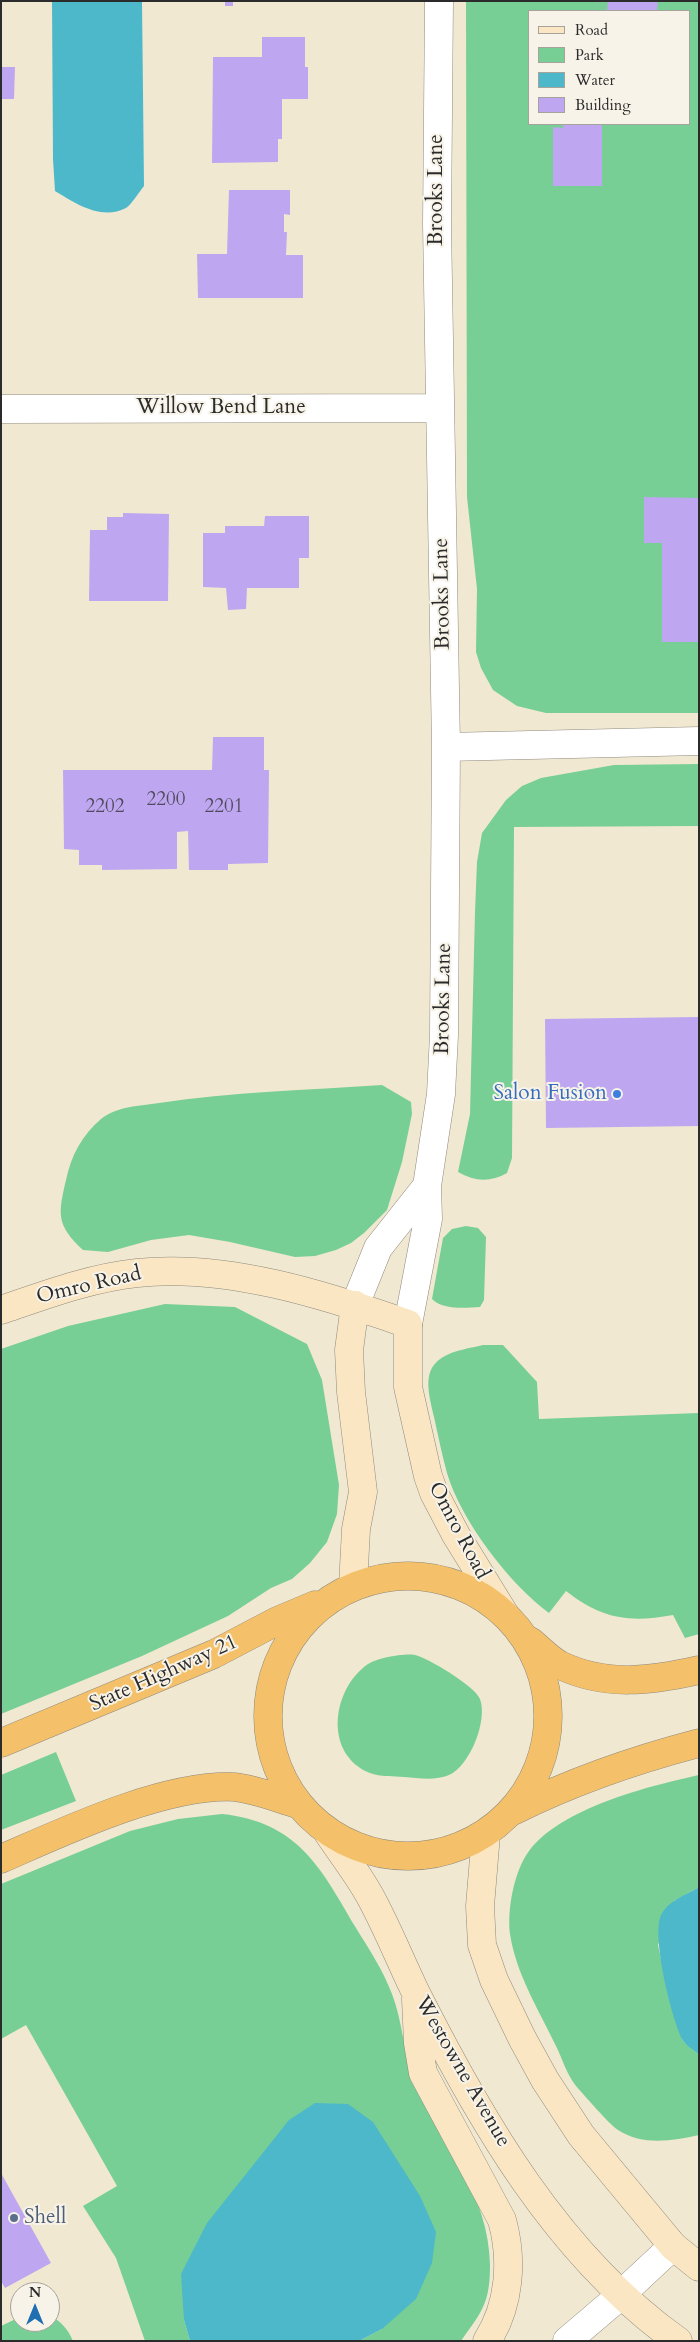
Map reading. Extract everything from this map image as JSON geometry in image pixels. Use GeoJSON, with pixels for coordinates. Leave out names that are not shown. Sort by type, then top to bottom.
{"type":"FeatureCollection","features":[{"type":"Feature","properties":{"kind":"highway"},"geometry":{"type":"LineString","coordinates":[[699,1670],[654,1680],[599,1679],[559,1664],[525,1637],[504,1613],[471,1590],[433,1577],[392,1576],[353,1586],[326,1601],[293,1633],[272,1674],[266,1719],[275,1764],[297,1804],[328,1833],[366,1851],[407,1858],[448,1851],[486,1834],[514,1810],[556,1789],[599,1773],[699,1743]]}},
{"type":"Feature","properties":{"kind":"highway","name":"State Highway 21"},"geometry":{"type":"LineString","coordinates":[[1,1743],[214,1654],[277,1621],[326,1601]]}},
{"type":"Feature","properties":{"kind":"highway"},"geometry":{"type":"LineString","coordinates":[[514,1810],[538,1771],[549,1726],[545,1680],[525,1637]]}},
{"type":"Feature","properties":{"kind":"highway"},"geometry":{"type":"LineString","coordinates":[[1,1859],[70,1830],[179,1792],[211,1787],[236,1787],[261,1792],[297,1804]]}},
{"type":"Feature","properties":{"kind":"street","name":"Brooks Lane"},"geometry":{"type":"LineString","coordinates":[[408,1324],[428,1219],[427,1186],[441,1094],[444,1045],[446,747],[437,224],[439,1]]}},
{"type":"Feature","properties":{"kind":"street","name":"Willow Bend Lane"},"geometry":{"type":"LineString","coordinates":[[1,409],[440,408]]}},
{"type":"Feature","properties":{"kind":"street"},"geometry":{"type":"LineString","coordinates":[[446,747],[699,742]]}},
{"type":"Feature","properties":{"kind":"street","name":"Brooks Lane"},"geometry":{"type":"LineString","coordinates":[[354,1305],[378,1248],[427,1186]]}},
{"type":"Feature","properties":{"kind":"street","name":"Omro Road"},"geometry":{"type":"LineString","coordinates":[[1,1310],[44,1295],[107,1278],[159,1271],[216,1275],[309,1291],[408,1324],[408,1387],[428,1476],[434,1493],[456,1535],[504,1613]]}},
{"type":"Feature","properties":{"kind":"street"},"geometry":{"type":"LineString","coordinates":[[353,1586],[356,1530],[363,1492],[349,1350],[354,1305]]}},
{"type":"Feature","properties":{"kind":"street","name":"Westowne Avenue"},"geometry":{"type":"LineString","coordinates":[[328,1833],[369,1895],[416,1992],[477,2105],[532,2190],[575,2245],[622,2294],[662,2330],[678,2341]]}},
{"type":"Feature","properties":{"kind":"street"},"geometry":{"type":"LineString","coordinates":[[486,1834],[480,1922],[482,1944],[494,1980],[545,2080],[581,2135],[673,2246],[699,2267]]}},
{"type":"Feature","properties":{"kind":"street"},"geometry":{"type":"LineString","coordinates":[[416,1992],[418,2043],[423,2074],[502,2220],[508,2240],[506,2294],[496,2328],[487,2341]]}},
{"type":"Feature","properties":{"kind":"street"},"geometry":{"type":"LineString","coordinates":[[567,2341],[622,2294],[673,2246]]}},
{"type":"Feature","properties":{"kind":"green space"},"geometry":{"type":"Polygon","coordinates":[[[466,1],[699,1],[699,713],[546,713],[517,706],[493,690],[481,668],[476,652],[477,589],[467,497],[466,1]]]}},
{"type":"Feature","properties":{"kind":"green space"},"geometry":{"type":"Polygon","coordinates":[[[699,764],[699,826],[514,827],[512,1158],[507,1173],[495,1178],[483,1180],[471,1178],[458,1172],[470,1114],[477,862],[482,833],[506,800],[522,786],[541,778],[614,765],[699,764]]]}},
{"type":"Feature","properties":{"kind":"green space"},"geometry":{"type":"Polygon","coordinates":[[[382,1085],[411,1102],[412,1114],[402,1162],[387,1210],[364,1233],[351,1243],[336,1250],[315,1256],[295,1257],[189,1235],[151,1240],[108,1252],[83,1250],[64,1226],[61,1218],[61,1202],[74,1154],[94,1125],[114,1111],[137,1106],[214,1096],[382,1085]]]}},
{"type":"Feature","properties":{"kind":"green space"},"geometry":{"type":"Polygon","coordinates":[[[466,1226],[478,1228],[486,1237],[484,1300],[480,1307],[448,1307],[432,1299],[443,1238],[452,1229],[466,1226]]]}},
{"type":"Feature","properties":{"kind":"green space"},"geometry":{"type":"Polygon","coordinates":[[[165,1304],[235,1307],[307,1344],[322,1380],[339,1485],[337,1514],[327,1542],[310,1563],[292,1579],[271,1588],[228,1616],[142,1656],[1,1714],[1,1349],[68,1326],[165,1304]]]}},
{"type":"Feature","properties":{"kind":"green space"},"geometry":{"type":"Polygon","coordinates":[[[483,1345],[503,1345],[537,1382],[539,1419],[699,1413],[699,1634],[685,1638],[673,1615],[643,1619],[616,1616],[592,1608],[566,1591],[549,1613],[518,1586],[488,1550],[463,1510],[447,1473],[431,1405],[428,1383],[431,1370],[439,1360],[457,1351],[483,1345]]]}},
{"type":"Feature","properties":{"kind":"green space"},"geometry":{"type":"Polygon","coordinates":[[[400,1655],[415,1655],[440,1667],[470,1687],[480,1699],[482,1708],[481,1718],[475,1741],[464,1762],[449,1775],[426,1779],[383,1776],[370,1773],[355,1764],[345,1753],[340,1739],[338,1723],[345,1692],[364,1667],[381,1659],[400,1655]]]}},
{"type":"Feature","properties":{"kind":"green space"},"geometry":{"type":"Polygon","coordinates":[[[56,1752],[76,1801],[1,1830],[1,1775],[56,1752]]]}},
{"type":"Feature","properties":{"kind":"green space"},"geometry":{"type":"Polygon","coordinates":[[[699,1775],[699,1887],[674,1901],[658,1945],[670,2001],[683,2041],[699,2055],[699,2135],[658,2141],[647,2140],[628,2135],[614,2127],[584,2096],[570,2077],[517,1963],[509,1924],[511,1902],[519,1869],[529,1851],[543,1836],[562,1823],[607,1801],[656,1785],[699,1775]]]}},
{"type":"Feature","properties":{"kind":"green space"},"geometry":{"type":"Polygon","coordinates":[[[222,1814],[248,1819],[270,1827],[289,1838],[304,1852],[331,1886],[376,1960],[388,1985],[399,2015],[408,2060],[415,2081],[463,2170],[482,2215],[488,2239],[489,2288],[478,2317],[461,2341],[359,2341],[382,2329],[184,2320],[190,2341],[145,2341],[116,2258],[83,2206],[117,2186],[26,2025],[1,2039],[1,1884],[130,1831],[178,1819],[222,1814]]]}},
{"type":"Feature","properties":{"kind":"green space"},"geometry":{"type":"Polygon","coordinates":[[[10,2322],[10,2332],[60,2332],[60,2322],[73,2341],[1,2341],[1,2326],[10,2322]]]}},
{"type":"Feature","properties":{"kind":"water"},"geometry":{"type":"Polygon","coordinates":[[[52,1],[142,1],[144,186],[126,208],[117,211],[107,213],[89,209],[55,191],[52,1]]]}},
{"type":"Feature","properties":{"kind":"water"},"geometry":{"type":"Polygon","coordinates":[[[699,1887],[699,2055],[683,2041],[673,2014],[664,1979],[658,1929],[660,1918],[666,1908],[671,1903],[699,1887]]]}},
{"type":"Feature","properties":{"kind":"water"},"geometry":{"type":"Polygon","coordinates":[[[315,2103],[348,2104],[373,2122],[420,2196],[436,2232],[432,2263],[416,2299],[382,2329],[359,2341],[190,2341],[184,2320],[181,2274],[207,2223],[289,2120],[315,2103]]]}},
{"type":"Feature","properties":{"kind":"building"},"geometry":{"type":"Polygon","coordinates":[[[225,1],[233,1],[233,6],[225,6],[225,1]]]}},
{"type":"Feature","properties":{"kind":"building"},"geometry":{"type":"Polygon","coordinates":[[[608,1],[658,1],[657,10],[607,10],[608,1]]]}},
{"type":"Feature","properties":{"kind":"building"},"geometry":{"type":"Polygon","coordinates":[[[262,37],[305,37],[305,67],[308,67],[308,99],[282,99],[282,139],[278,139],[278,162],[212,163],[213,57],[262,57],[262,37]]]}},
{"type":"Feature","properties":{"kind":"building"},"geometry":{"type":"Polygon","coordinates":[[[1,67],[15,67],[14,99],[1,99],[1,67]]]}},
{"type":"Feature","properties":{"kind":"building"},"geometry":{"type":"Polygon","coordinates":[[[563,125],[602,125],[602,186],[553,186],[553,127],[563,128],[563,125]]]}},
{"type":"Feature","properties":{"kind":"building"},"geometry":{"type":"Polygon","coordinates":[[[229,190],[290,190],[290,215],[284,214],[284,232],[287,232],[286,255],[303,255],[303,298],[198,298],[197,254],[227,254],[229,190]]]}},
{"type":"Feature","properties":{"kind":"building"},"geometry":{"type":"Polygon","coordinates":[[[644,497],[699,498],[699,642],[662,642],[662,543],[644,543],[644,497]]]}},
{"type":"Feature","properties":{"kind":"building"},"geometry":{"type":"Polygon","coordinates":[[[123,513],[169,514],[168,601],[89,601],[90,530],[107,530],[107,517],[123,517],[123,513]]]}},
{"type":"Feature","properties":{"kind":"building"},"geometry":{"type":"Polygon","coordinates":[[[265,516],[309,516],[309,558],[299,558],[299,588],[247,588],[246,609],[228,610],[226,588],[203,587],[203,533],[225,533],[225,526],[264,526],[265,516]]]}},
{"type":"Feature","properties":{"kind":"building"},"geometry":{"type":"Polygon","coordinates":[[[213,737],[264,737],[264,770],[269,770],[268,863],[228,864],[228,870],[189,870],[188,831],[177,832],[177,869],[102,870],[102,865],[79,865],[79,850],[64,849],[63,770],[212,770],[213,737]]]}},
{"type":"Feature","properties":{"kind":"building"},"geometry":{"type":"Polygon","coordinates":[[[699,1017],[699,1126],[546,1128],[545,1019],[699,1017]]]}},
{"type":"Feature","properties":{"kind":"building","name":"Shell"},"geometry":{"type":"Polygon","coordinates":[[[1,2173],[51,2263],[16,2282],[10,2282],[10,2285],[5,2288],[1,2281],[1,2173]]]}},
{"type":"Feature","properties":{"kind":"place","name":"Salon Fusion"},"geometry":{"type":"Point","coordinates":[617,1094]}},
{"type":"Feature","properties":{"kind":"place","name":"Shell"},"geometry":{"type":"Point","coordinates":[14,2218]}}]}
